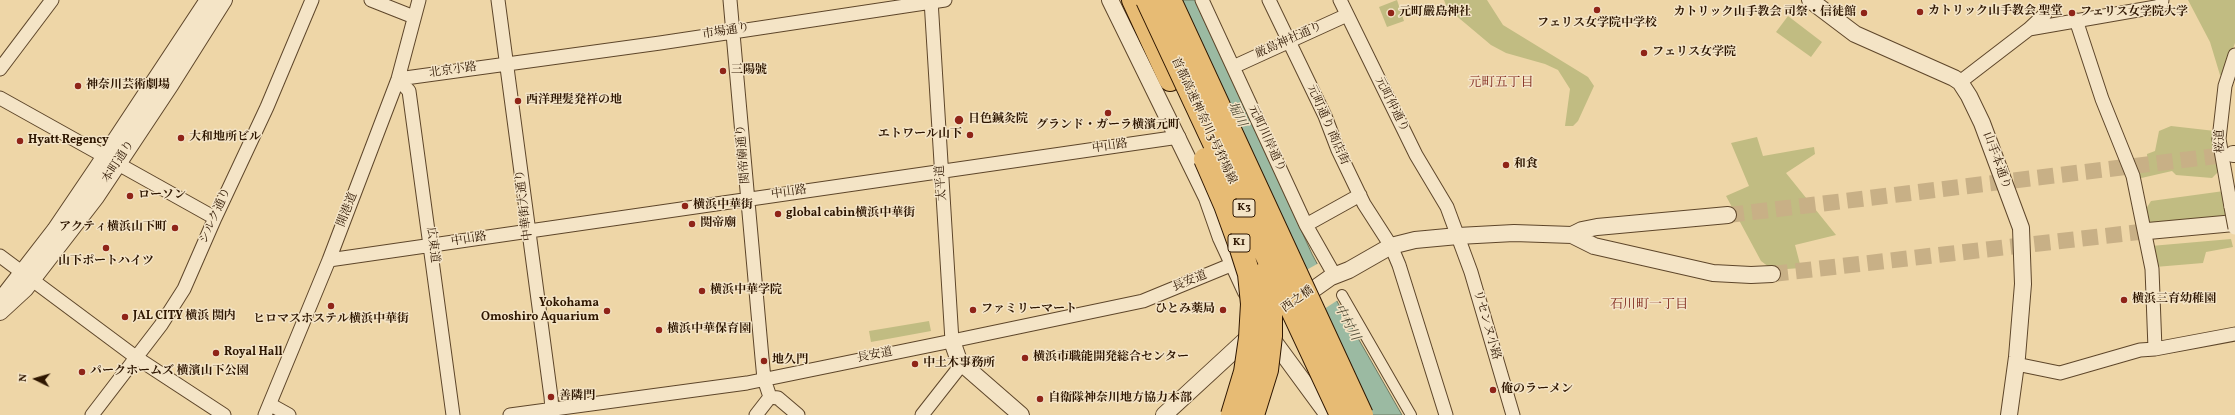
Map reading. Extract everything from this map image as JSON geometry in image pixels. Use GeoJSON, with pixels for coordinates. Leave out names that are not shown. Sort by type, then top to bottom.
{"type":"FeatureCollection","features":[{"type":"Feature","properties":{"kind":"highway","name":"K1"},"geometry":{"type":"LineString","coordinates":[[1133,0],[1225,205],[1249,274],[1252,304],[1250,338],[1245,372],[1232,415]]}},
{"type":"Feature","properties":{"kind":"highway","name":"首都高速神奈川3号狩場線"},"geometry":{"type":"LineString","coordinates":[[1147,0],[1341,415]]}},
{"type":"Feature","properties":{"kind":"highway","name":"K1"},"geometry":{"type":"LineString","coordinates":[[1163,0],[1187,71],[1245,200],[1269,285],[1271,336],[1267,370],[1252,415]]}},
{"type":"Feature","properties":{"kind":"highway","name":"首都高速神奈川3号狩場線"},"geometry":{"type":"LineString","coordinates":[[1170,0],[1362,415]]}},
{"type":"Feature","properties":{"kind":"highway"},"geometry":{"type":"LineString","coordinates":[[1261,415],[1273,369],[1276,336],[1276,313],[1269,285]]}},
{"type":"Feature","properties":{"kind":"highway"},"geometry":{"type":"LineString","coordinates":[[1299,326],[1332,415]]}},
{"type":"Feature","properties":{"kind":"street"},"geometry":{"type":"LineString","coordinates":[[0,69],[52,0]]}},
{"type":"Feature","properties":{"kind":"street","name":"本町通り"},"geometry":{"type":"LineString","coordinates":[[0,301],[28,275],[75,225],[111,161],[208,0]]}},
{"type":"Feature","properties":{"kind":"street","name":"本町通り"},"geometry":{"type":"LineString","coordinates":[[111,161],[171,84],[224,0]]}},
{"type":"Feature","properties":{"kind":"street","name":"シルク通り"},"geometry":{"type":"LineString","coordinates":[[92,415],[137,358],[184,289],[215,218],[267,107],[312,0]]}},
{"type":"Feature","properties":{"kind":"street"},"geometry":{"type":"LineString","coordinates":[[371,0],[414,17]]}},
{"type":"Feature","properties":{"kind":"street","name":"開港道"},"geometry":{"type":"LineString","coordinates":[[268,410],[329,260],[398,79],[419,0]]}},
{"type":"Feature","properties":{"kind":"street","name":"中華街大通り"},"geometry":{"type":"LineString","coordinates":[[498,0],[553,413]]}},
{"type":"Feature","properties":{"kind":"street","name":"関帝廟通り"},"geometry":{"type":"LineString","coordinates":[[730,0],[764,379],[770,397]]}},
{"type":"Feature","properties":{"kind":"street","name":"市場通り"},"geometry":{"type":"LineString","coordinates":[[507,64],[945,0]]}},
{"type":"Feature","properties":{"kind":"street"},"geometry":{"type":"LineString","coordinates":[[1110,0],[1207,198],[1221,238],[1262,325],[1328,415]]}},
{"type":"Feature","properties":{"kind":"street","name":"元町川岸通り"},"geometry":{"type":"LineString","coordinates":[[1202,0],[1306,225],[1333,277]]}},
{"type":"Feature","properties":{"kind":"street","name":"元町通り 商店街"},"geometry":{"type":"LineString","coordinates":[[1269,0],[1325,116],[1338,150],[1360,195],[1391,246],[1398,263],[1446,415]]}},
{"type":"Feature","properties":{"kind":"street","name":"元町仲通り"},"geometry":{"type":"LineString","coordinates":[[1340,0],[1416,155],[1447,207],[1458,236]]}},
{"type":"Feature","properties":{"kind":"street"},"geometry":{"type":"LineString","coordinates":[[1810,0],[1855,34],[1960,82],[2029,29],[2046,14]]}},
{"type":"Feature","properties":{"kind":"street"},"geometry":{"type":"LineString","coordinates":[[2029,29],[2161,6],[2162,0]]}},
{"type":"Feature","properties":{"kind":"street","name":"太平道"},"geometry":{"type":"LineString","coordinates":[[931,1],[952,341],[957,358],[962,364]]}},
{"type":"Feature","properties":{"kind":"street","name":"厳島神社通り"},"geometry":{"type":"LineString","coordinates":[[1233,67],[1288,40],[1347,15]]}},
{"type":"Feature","properties":{"kind":"street"},"geometry":{"type":"LineString","coordinates":[[2076,20],[2102,99],[2133,176],[2152,269],[2155,349]]}},
{"type":"Feature","properties":{"kind":"street","name":"桜道"},"geometry":{"type":"LineString","coordinates":[[2235,55],[2225,86],[2219,139],[2235,228]]}},
{"type":"Feature","properties":{"kind":"street","name":"北京小路"},"geometry":{"type":"LineString","coordinates":[[398,79],[507,64]]}},
{"type":"Feature","properties":{"kind":"street","name":"広東道"},"geometry":{"type":"LineString","coordinates":[[398,79],[409,91],[432,245],[453,415]]}},
{"type":"Feature","properties":{"kind":"street","name":"山手本通り"},"geometry":{"type":"LineString","coordinates":[[1960,82],[1970,96],[1982,123],[2021,228],[2023,284],[2016,364],[2009,415]]}},
{"type":"Feature","properties":{"kind":"street"},"geometry":{"type":"LineString","coordinates":[[0,98],[215,218]]}},
{"type":"Feature","properties":{"kind":"street","name":"中山路"},"geometry":{"type":"LineString","coordinates":[[329,260],[1178,137]]}},
{"type":"Feature","properties":{"kind":"street"},"geometry":{"type":"LineString","coordinates":[[1306,225],[1360,195]]}},
{"type":"Feature","properties":{"kind":"street"},"geometry":{"type":"LineString","coordinates":[[1572,235],[1582,230],[1596,227],[1728,215]]}},
{"type":"Feature","properties":{"kind":"street"},"geometry":{"type":"LineString","coordinates":[[2148,232],[2235,223]]}},
{"type":"Feature","properties":{"kind":"street","name":"西之橋"},"geometry":{"type":"LineString","coordinates":[[1164,415],[1262,325],[1333,277],[1391,246],[1415,240],[1458,236],[1514,233],[1572,235]]}},
{"type":"Feature","properties":{"kind":"street"},"geometry":{"type":"LineString","coordinates":[[1572,235],[1594,246],[1713,273],[1745,275],[1772,274]]}},
{"type":"Feature","properties":{"kind":"street","name":"リセンヌ小路"},"geometry":{"type":"LineString","coordinates":[[1458,236],[1471,272],[1513,415]]}},
{"type":"Feature","properties":{"kind":"street"},"geometry":{"type":"LineString","coordinates":[[0,256],[28,275],[137,358],[224,415]]}},
{"type":"Feature","properties":{"kind":"street","name":"長安道"},"geometry":{"type":"LineString","coordinates":[[510,415],[553,413],[764,379],[952,341],[1143,301],[1233,264]]}},
{"type":"Feature","properties":{"kind":"street","name":"本町通り"},"geometry":{"type":"LineString","coordinates":[[0,312],[5,310],[28,275]]}},
{"type":"Feature","properties":{"kind":"street"},"geometry":{"type":"LineString","coordinates":[[1342,295],[1411,415]]}},
{"type":"Feature","properties":{"kind":"street"},"geometry":{"type":"LineString","coordinates":[[2016,364],[2060,373],[2140,350],[2155,349],[2235,334]]}},
{"type":"Feature","properties":{"kind":"street"},"geometry":{"type":"LineString","coordinates":[[922,415],[962,364],[1021,415]]}},
{"type":"Feature","properties":{"kind":"street"},"geometry":{"type":"LineString","coordinates":[[1313,395],[1318,415]]}},
{"type":"Feature","properties":{"kind":"street"},"geometry":{"type":"LineString","coordinates":[[756,415],[770,397],[778,398],[798,415]]}},
{"type":"Feature","properties":{"kind":"street"},"geometry":{"type":"LineString","coordinates":[[268,410],[290,415]]}},
{"type":"Feature","properties":{"kind":"shaded area"},"geometry":{"type":"Polygon","coordinates":[[[1397,0],[1404,21],[1387,27],[1379,7],[1397,0]]]}},
{"type":"Feature","properties":{"kind":"shaded area"},"geometry":{"type":"Polygon","coordinates":[[[1444,0],[1487,0],[1503,25],[1588,77],[1594,86],[1578,121],[1573,126],[1565,126],[1570,89],[1558,70],[1545,64],[1506,53],[1491,45],[1447,8],[1444,0]]]}},
{"type":"Feature","properties":{"kind":"shaded area"},"geometry":{"type":"Polygon","coordinates":[[[2188,0],[2235,0],[2235,43],[2223,76],[2220,75],[2210,42],[2188,0]]]}},
{"type":"Feature","properties":{"kind":"shaded area"},"geometry":{"type":"Polygon","coordinates":[[[1788,16],[1822,42],[1811,57],[1776,32],[1788,16]]]}},
{"type":"Feature","properties":{"kind":"shaded area"},"geometry":{"type":"Polygon","coordinates":[[[2171,126],[2215,131],[2219,171],[2212,178],[2176,175],[2172,171],[2137,179],[2134,170],[2148,167],[2147,154],[2155,151],[2159,131],[2171,126]]]}},
{"type":"Feature","properties":{"kind":"shaded area"},"geometry":{"type":"Polygon","coordinates":[[[1757,137],[1763,156],[1814,147],[1815,154],[1786,173],[1836,235],[1795,245],[1801,268],[1773,270],[1761,261],[1726,196],[1749,186],[1731,143],[1757,137]]]}},
{"type":"Feature","properties":{"kind":"shaded area"},"geometry":{"type":"Polygon","coordinates":[[[2224,191],[2228,215],[2146,224],[2144,212],[2151,201],[2224,191]]]}},
{"type":"Feature","properties":{"kind":"shaded area"},"geometry":{"type":"Polygon","coordinates":[[[2231,239],[2233,247],[2206,252],[2203,263],[2155,267],[2151,246],[2231,239]]]}},
{"type":"Feature","properties":{"kind":"shaded area"},"geometry":{"type":"Polygon","coordinates":[[[929,321],[931,331],[871,342],[869,331],[929,321]]]}},
{"type":"Feature","properties":{"kind":"water"},"geometry":{"type":"Polygon","coordinates":[[[1139,0],[1196,0],[1312,254],[1339,305],[1402,415],[1345,415],[1139,0]]]}},
{"type":"Feature","properties":{"kind":"pier"},"geometry":{"type":"Polygon","coordinates":[[[1319,263],[1338,300],[1292,330],[1272,289],[1319,263]]]}},
{"type":"Feature","properties":{"kind":"tunnel"},"geometry":{"type":"LineString","coordinates":[[1728,215],[2233,154]]}},
{"type":"Feature","properties":{"kind":"tunnel"},"geometry":{"type":"LineString","coordinates":[[1772,274],[2148,231]]}},
{"type":"Feature","properties":{"kind":"place","name":"フェリス女学院中学校"},"geometry":{"type":"Point","coordinates":[1597,10]}},
{"type":"Feature","properties":{"kind":"place","name":"カトリック山手教会 聖堂"},"geometry":{"type":"Point","coordinates":[1920,12]}},
{"type":"Feature","properties":{"kind":"place","name":"元町嚴島神社"},"geometry":{"type":"Point","coordinates":[1391,13]}},
{"type":"Feature","properties":{"kind":"place","name":"カトリック山手教会 司祭・信徒館"},"geometry":{"type":"Point","coordinates":[1864,13]}},
{"type":"Feature","properties":{"kind":"place","name":"フェリス女学院大学"},"geometry":{"type":"Point","coordinates":[2072,13]}},
{"type":"Feature","properties":{"kind":"place","name":"フェリス女学院"},"geometry":{"type":"Point","coordinates":[1644,53]}},
{"type":"Feature","properties":{"kind":"place","name":"三陽號"},"geometry":{"type":"Point","coordinates":[723,71]}},
{"type":"Feature","properties":{"kind":"place","name":"神奈川芸術劇場"},"geometry":{"type":"Point","coordinates":[78,86]}},
{"type":"Feature","properties":{"kind":"place","name":"西洋理髪発祥の地"},"geometry":{"type":"Point","coordinates":[518,101]}},
{"type":"Feature","properties":{"kind":"place","name":"グランド・ガーラ横濱元町"},"geometry":{"type":"Point","coordinates":[1108,113]}},
{"type":"Feature","properties":{"kind":"place","name":"日色鍼灸院"},"geometry":{"type":"Point","coordinates":[959,120]}},
{"type":"Feature","properties":{"kind":"place","name":"エトワール山下"},"geometry":{"type":"Point","coordinates":[970,135]}},
{"type":"Feature","properties":{"kind":"place","name":"大和地所ビル"},"geometry":{"type":"Point","coordinates":[181,138]}},
{"type":"Feature","properties":{"kind":"place","name":"Hyatt Regency"},"geometry":{"type":"Point","coordinates":[20,141]}},
{"type":"Feature","properties":{"kind":"place","name":"和食"},"geometry":{"type":"Point","coordinates":[1506,165]}},
{"type":"Feature","properties":{"kind":"place","name":"ローソン"},"geometry":{"type":"Point","coordinates":[130,196]}},
{"type":"Feature","properties":{"kind":"place","name":"横浜中華街"},"geometry":{"type":"Point","coordinates":[685,206]}},
{"type":"Feature","properties":{"kind":"place","name":"global cabin横浜中華街"},"geometry":{"type":"Point","coordinates":[778,214]}},
{"type":"Feature","properties":{"kind":"place","name":"関帝廟"},"geometry":{"type":"Point","coordinates":[692,224]}},
{"type":"Feature","properties":{"kind":"place","name":"アクティ横浜山下町"},"geometry":{"type":"Point","coordinates":[175,228]}},
{"type":"Feature","properties":{"kind":"place","name":"山下ポートハイツ"},"geometry":{"type":"Point","coordinates":[106,248]}},
{"type":"Feature","properties":{"kind":"place","name":"横浜中華学院"},"geometry":{"type":"Point","coordinates":[702,291]}},
{"type":"Feature","properties":{"kind":"place","name":"横浜三育幼稚園"},"geometry":{"type":"Point","coordinates":[2124,300]}},
{"type":"Feature","properties":{"kind":"place","name":"ヒロマスホステル横浜中華街"},"geometry":{"type":"Point","coordinates":[331,306]}},
{"type":"Feature","properties":{"kind":"place","name":"ファミリーマート"},"geometry":{"type":"Point","coordinates":[973,310]}},
{"type":"Feature","properties":{"kind":"place","name":"ひとみ薬局"},"geometry":{"type":"Point","coordinates":[1223,310]}},
{"type":"Feature","properties":{"kind":"place","name":"Yokohama Omoshiro Aquarium"},"geometry":{"type":"Point","coordinates":[607,311]}},
{"type":"Feature","properties":{"kind":"place","name":"JAL CITY 横浜 関内"},"geometry":{"type":"Point","coordinates":[125,317]}},
{"type":"Feature","properties":{"kind":"place","name":"横浜中華保育園"},"geometry":{"type":"Point","coordinates":[659,330]}},
{"type":"Feature","properties":{"kind":"place","name":"Royal Hall"},"geometry":{"type":"Point","coordinates":[216,353]}},
{"type":"Feature","properties":{"kind":"place","name":"横浜市職能開発総合センター"},"geometry":{"type":"Point","coordinates":[1025,358]}},
{"type":"Feature","properties":{"kind":"place","name":"地久門"},"geometry":{"type":"Point","coordinates":[764,361]}},
{"type":"Feature","properties":{"kind":"place","name":"中土木事務所"},"geometry":{"type":"Point","coordinates":[915,364]}},
{"type":"Feature","properties":{"kind":"place","name":"パークホームズ 横濱山下公園"},"geometry":{"type":"Point","coordinates":[82,372]}},
{"type":"Feature","properties":{"kind":"place","name":"俺のラーメン"},"geometry":{"type":"Point","coordinates":[1493,390]}},
{"type":"Feature","properties":{"kind":"place","name":"善隣門"},"geometry":{"type":"Point","coordinates":[551,397]}},
{"type":"Feature","properties":{"kind":"place","name":"自衛隊神奈川地方協力本部"},"geometry":{"type":"Point","coordinates":[1040,399]}},
{"type":"Feature","properties":{"kind":"district","name":"元町五丁目"},"geometry":{"type":"Point","coordinates":[1501,84]}},
{"type":"Feature","properties":{"kind":"district","name":"石川町一丁目"},"geometry":{"type":"Point","coordinates":[1649,306]}},
{"type":"Feature","properties":{"kind":"water label","name":"堀川"},"geometry":{"type":"Point","coordinates":[1236,115]}},
{"type":"Feature","properties":{"kind":"water label","name":"中村川"},"geometry":{"type":"Point","coordinates":[1346,323]}}]}
